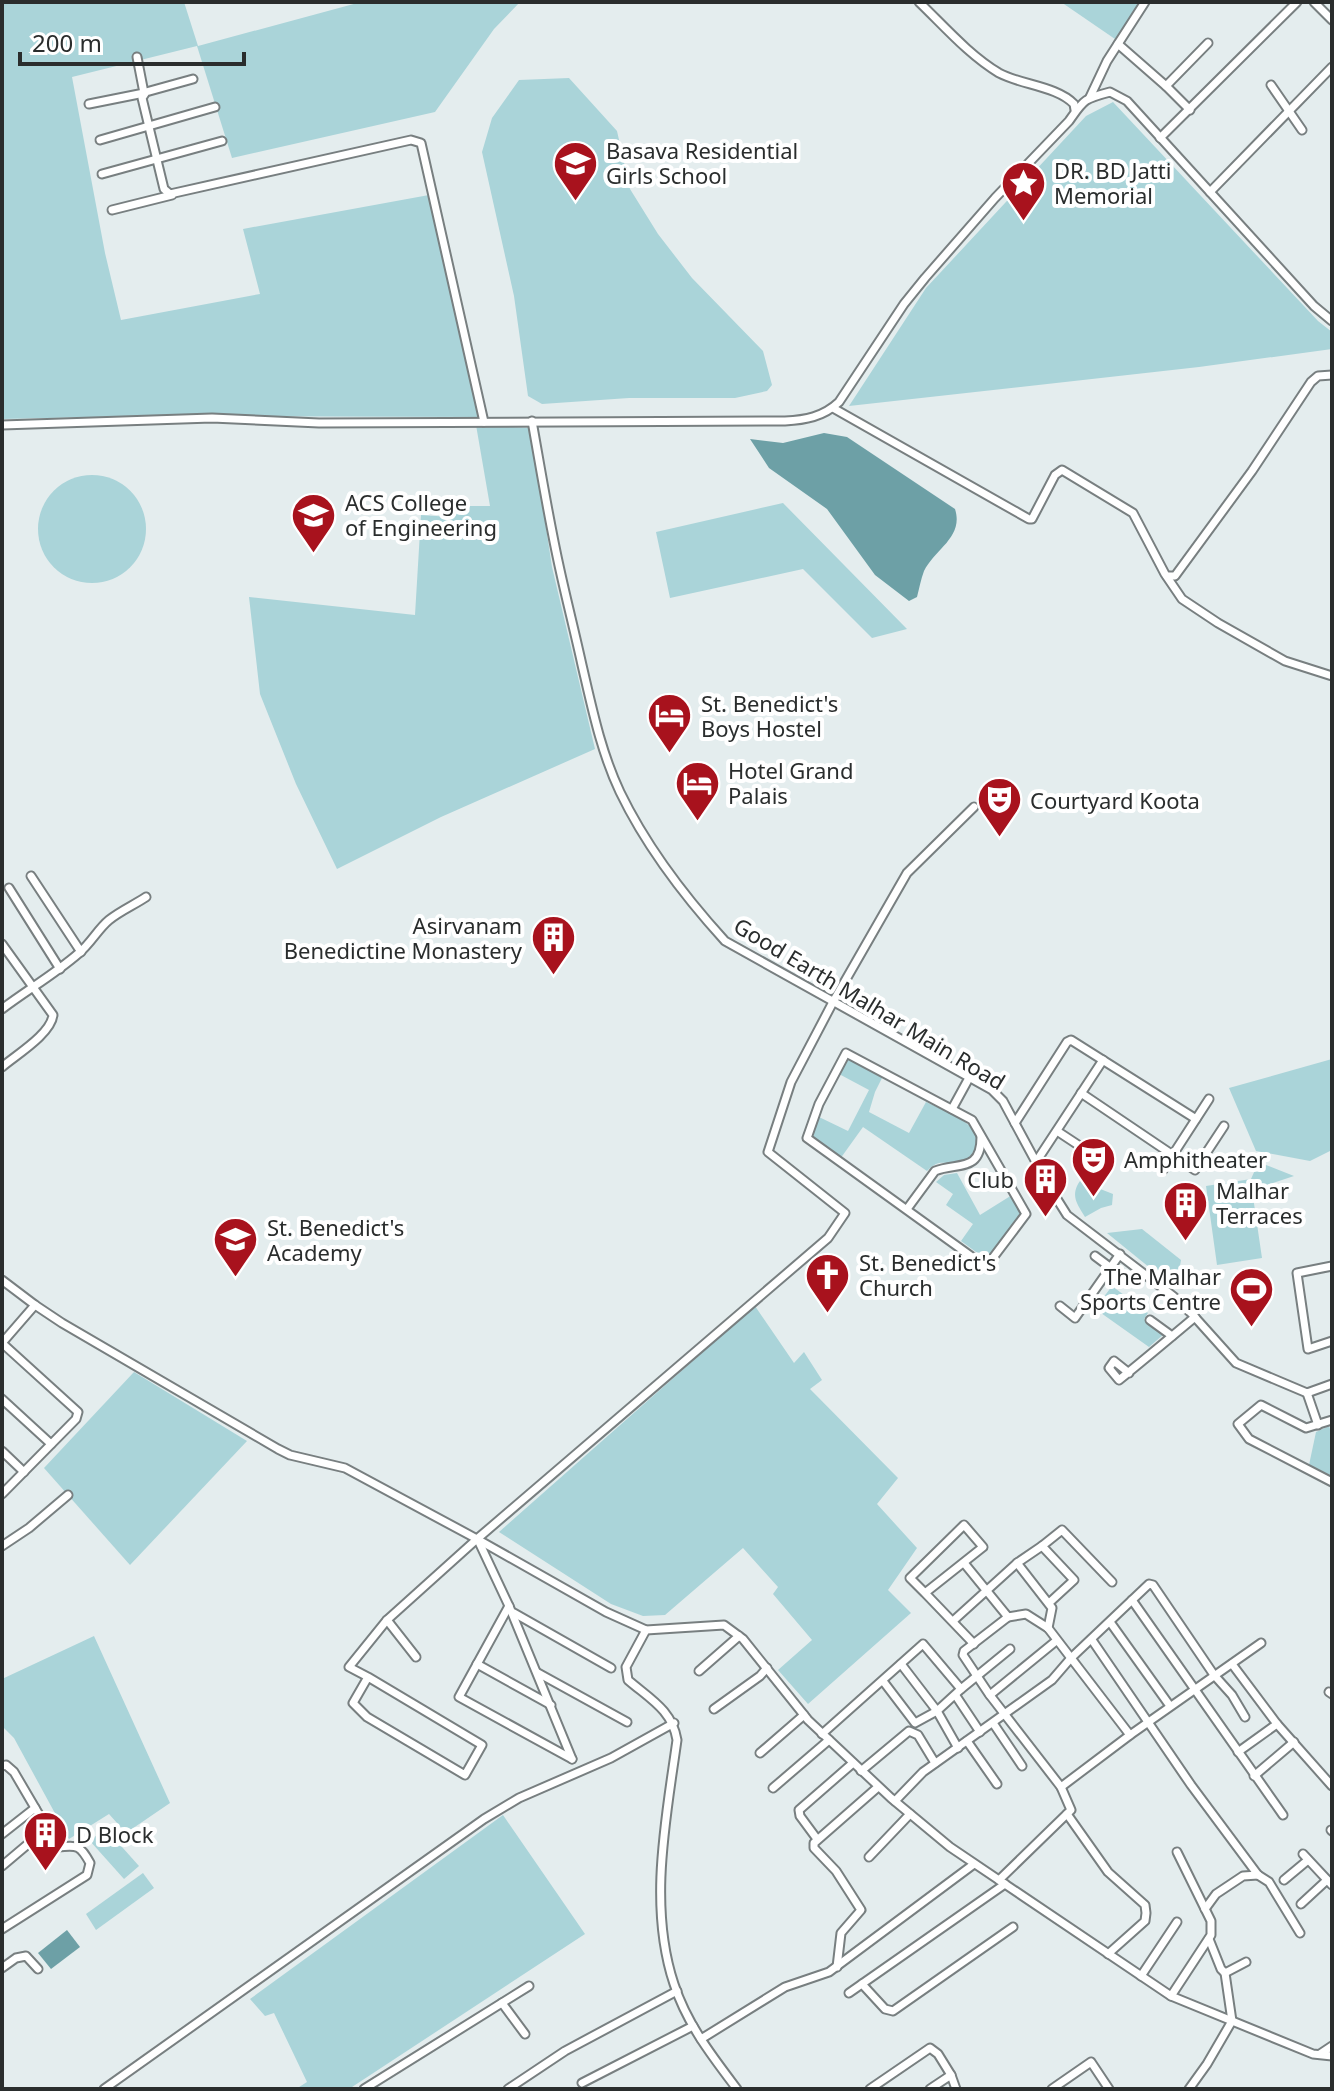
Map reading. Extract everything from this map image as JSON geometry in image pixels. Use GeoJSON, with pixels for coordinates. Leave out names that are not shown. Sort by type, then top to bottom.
{"type":"FeatureCollection","features":[{"type":"Feature","properties":{"kind":"street"},"geometry":{"type":"LineString","coordinates":[[2,425],[212,418],[319,423],[785,421],[813,417],[833,408],[919,284],[1090,97],[1107,61],[1145,2]]}},
{"type":"Feature","properties":{"kind":"street"},"geometry":{"type":"LineString","coordinates":[[1160,138],[1297,2]]}},
{"type":"Feature","properties":{"kind":"street"},"geometry":{"type":"LineString","coordinates":[[1314,2],[1332,20]]}},
{"type":"Feature","properties":{"kind":"street"},"geometry":{"type":"LineString","coordinates":[[925,4],[990,66],[1016,80],[1065,96],[1074,104],[1075,110]]}},
{"type":"Feature","properties":{"kind":"street"},"geometry":{"type":"LineString","coordinates":[[1166,86],[1208,43]]}},
{"type":"Feature","properties":{"kind":"street"},"geometry":{"type":"LineString","coordinates":[[1118,44],[1190,110]]}},
{"type":"Feature","properties":{"kind":"street"},"geometry":{"type":"LineString","coordinates":[[137,57],[144,93],[142,98],[164,189],[173,195]]}},
{"type":"Feature","properties":{"kind":"street"},"geometry":{"type":"LineString","coordinates":[[1210,192],[1332,67]]}},
{"type":"Feature","properties":{"kind":"street"},"geometry":{"type":"LineString","coordinates":[[89,104],[193,79]]}},
{"type":"Feature","properties":{"kind":"street"},"geometry":{"type":"LineString","coordinates":[[1271,85],[1302,130]]}},
{"type":"Feature","properties":{"kind":"street"},"geometry":{"type":"LineString","coordinates":[[1090,97],[1110,92],[1127,101],[1314,306],[1332,321]]}},
{"type":"Feature","properties":{"kind":"street"},"geometry":{"type":"LineString","coordinates":[[100,140],[215,107]]}},
{"type":"Feature","properties":{"kind":"street"},"geometry":{"type":"LineString","coordinates":[[112,210],[411,140],[421,143],[484,422]]}},
{"type":"Feature","properties":{"kind":"street"},"geometry":{"type":"LineString","coordinates":[[102,174],[222,141]]}},
{"type":"Feature","properties":{"kind":"street"},"geometry":{"type":"LineString","coordinates":[[1167,576],[1175,576],[1252,471],[1311,382],[1318,376],[1332,375]]}},
{"type":"Feature","properties":{"kind":"street"},"geometry":{"type":"LineString","coordinates":[[833,408],[1029,519],[1032,519],[1055,475],[1062,470],[1133,513],[1182,599],[1285,661],[1332,676]]}},
{"type":"Feature","properties":{"kind":"street","name":"Good Earth Malhar Main Road"},"geometry":{"type":"LineString","coordinates":[[532,421],[559,568],[608,764],[641,830],[705,919],[725,941],[992,1090],[1003,1101],[1067,1215],[1173,1296],[1236,1363],[1307,1393]]}},
{"type":"Feature","properties":{"kind":"street"},"geometry":{"type":"LineString","coordinates":[[368,1677],[353,1703],[367,1717],[465,1775],[482,1745],[368,1677],[349,1667],[387,1620],[477,1539],[828,1238],[845,1213],[768,1152],[791,1082],[907,873],[974,807]]}},
{"type":"Feature","properties":{"kind":"street"},"geometry":{"type":"LineString","coordinates":[[31,876],[81,952]]}},
{"type":"Feature","properties":{"kind":"street"},"geometry":{"type":"LineString","coordinates":[[9,888],[60,969]]}},
{"type":"Feature","properties":{"kind":"street"},"geometry":{"type":"LineString","coordinates":[[2,1009],[81,952],[107,922],[146,897]]}},
{"type":"Feature","properties":{"kind":"street"},"geometry":{"type":"LineString","coordinates":[[2,944],[53,1015],[48,1029],[2,1067]]}},
{"type":"Feature","properties":{"kind":"street"},"geometry":{"type":"LineString","coordinates":[[1015,1123],[1068,1041],[1073,1041],[1196,1119]]}},
{"type":"Feature","properties":{"kind":"street"},"geometry":{"type":"LineString","coordinates":[[846,1053],[952,1109],[972,1120],[1026,1214],[986,1267],[807,1138],[819,1104],[846,1053]]}},
{"type":"Feature","properties":{"kind":"street"},"geometry":{"type":"LineString","coordinates":[[1036,1162],[1103,1060]]}},
{"type":"Feature","properties":{"kind":"street"},"geometry":{"type":"LineString","coordinates":[[952,1109],[969,1078]]}},
{"type":"Feature","properties":{"kind":"street"},"geometry":{"type":"LineString","coordinates":[[1081,1093],[1196,1170],[1224,1126]]}},
{"type":"Feature","properties":{"kind":"street"},"geometry":{"type":"LineString","coordinates":[[1163,1170],[1209,1099]]}},
{"type":"Feature","properties":{"kind":"street"},"geometry":{"type":"LineString","coordinates":[[1057,1131],[1104,1162]]}},
{"type":"Feature","properties":{"kind":"street"},"geometry":{"type":"LineString","coordinates":[[907,1209],[935,1171],[961,1167],[975,1158],[981,1145],[980,1135]]}},
{"type":"Feature","properties":{"kind":"street"},"geometry":{"type":"LineString","coordinates":[[1060,1306],[1075,1318],[1120,1254]]}},
{"type":"Feature","properties":{"kind":"street"},"geometry":{"type":"LineString","coordinates":[[1095,1256],[1111,1268]]}},
{"type":"Feature","properties":{"kind":"street"},"geometry":{"type":"LineString","coordinates":[[1332,1266],[1297,1273],[1308,1349],[1332,1341]]}},
{"type":"Feature","properties":{"kind":"street"},"geometry":{"type":"LineString","coordinates":[[3,1282],[35,1305],[278,1449],[290,1455],[345,1468],[606,1612],[646,1630],[724,1625],[739,1636],[822,1734],[878,1787],[950,1847],[1171,1996],[1313,2054],[1332,2056]]}},
{"type":"Feature","properties":{"kind":"street"},"geometry":{"type":"LineString","coordinates":[[2,1494],[76,1419],[78,1412],[2,1343],[35,1305]]}},
{"type":"Feature","properties":{"kind":"street"},"geometry":{"type":"LineString","coordinates":[[1129,1373],[1195,1317]]}},
{"type":"Feature","properties":{"kind":"street"},"geometry":{"type":"LineString","coordinates":[[1150,1320],[1172,1336]]}},
{"type":"Feature","properties":{"kind":"street"},"geometry":{"type":"LineString","coordinates":[[1318,1425],[1307,1393],[1332,1384]]}},
{"type":"Feature","properties":{"kind":"street"},"geometry":{"type":"LineString","coordinates":[[2,1399],[51,1444]]}},
{"type":"Feature","properties":{"kind":"street"},"geometry":{"type":"LineString","coordinates":[[1332,1420],[1306,1428],[1261,1405],[1238,1424],[1249,1439],[1332,1482]]}},
{"type":"Feature","properties":{"kind":"street"},"geometry":{"type":"LineString","coordinates":[[2,1451],[24,1472]]}},
{"type":"Feature","properties":{"kind":"street"},"geometry":{"type":"LineString","coordinates":[[2,1546],[68,1495]]}},
{"type":"Feature","properties":{"kind":"street"},"geometry":{"type":"LineString","coordinates":[[925,1593],[983,1547],[964,1525],[910,1578],[974,1644]]}},
{"type":"Feature","properties":{"kind":"street"},"geometry":{"type":"LineString","coordinates":[[953,1621],[986,1589],[1061,1530],[1112,1582]]}},
{"type":"Feature","properties":{"kind":"street"},"geometry":{"type":"LineString","coordinates":[[477,1539],[511,1609],[572,1759],[459,1697],[511,1609]]}},
{"type":"Feature","properties":{"kind":"street"},"geometry":{"type":"LineString","coordinates":[[1042,1546],[1074,1580],[1049,1603]]}},
{"type":"Feature","properties":{"kind":"street"},"geometry":{"type":"LineString","coordinates":[[964,1563],[1008,1617]]}},
{"type":"Feature","properties":{"kind":"street"},"geometry":{"type":"LineString","coordinates":[[1017,1563],[1053,1609],[1048,1628]]}},
{"type":"Feature","properties":{"kind":"street"},"geometry":{"type":"LineString","coordinates":[[895,1801],[923,1772],[1052,1680],[1149,1584],[1153,1585],[1245,1717]]}},
{"type":"Feature","properties":{"kind":"street"},"geometry":{"type":"LineString","coordinates":[[1132,1600],[1283,1815]]}},
{"type":"Feature","properties":{"kind":"street"},"geometry":{"type":"LineString","coordinates":[[511,1609],[611,1668]]}},
{"type":"Feature","properties":{"kind":"street"},"geometry":{"type":"LineString","coordinates":[[849,1993],[1002,1882],[1071,1810],[1061,1787],[977,1677],[963,1655],[964,1651],[1008,1617],[1026,1614],[1048,1628],[1130,1735]]}},
{"type":"Feature","properties":{"kind":"street"},"geometry":{"type":"LineString","coordinates":[[387,1620],[416,1657]]}},
{"type":"Feature","properties":{"kind":"street"},"geometry":{"type":"LineString","coordinates":[[1110,1622],[1170,1706]]}},
{"type":"Feature","properties":{"kind":"street"},"geometry":{"type":"LineString","coordinates":[[646,1630],[626,1667],[628,1680],[674,1723],[677,1740],[661,1860],[663,1931],[674,1984],[693,2026],[737,2089]]}},
{"type":"Feature","properties":{"kind":"street"},"geometry":{"type":"LineString","coordinates":[[699,1671],[739,1636]]}},
{"type":"Feature","properties":{"kind":"street"},"geometry":{"type":"LineString","coordinates":[[1092,1640],[1191,1785],[1258,1875],[1269,1882],[1300,1933]]}},
{"type":"Feature","properties":{"kind":"street"},"geometry":{"type":"LineString","coordinates":[[990,1695],[1056,1641]]}},
{"type":"Feature","properties":{"kind":"street"},"geometry":{"type":"LineString","coordinates":[[1061,1787],[1261,1643]]}},
{"type":"Feature","properties":{"kind":"street"},"geometry":{"type":"LineString","coordinates":[[822,1734],[923,1644],[958,1692],[980,1732]]}},
{"type":"Feature","properties":{"kind":"street"},"geometry":{"type":"LineString","coordinates":[[883,1681],[915,1723],[937,1711],[1010,1649]]}},
{"type":"Feature","properties":{"kind":"street"},"geometry":{"type":"LineString","coordinates":[[477,1664],[551,1705]]}},
{"type":"Feature","properties":{"kind":"street"},"geometry":{"type":"LineString","coordinates":[[901,1664],[937,1711],[958,1748]]}},
{"type":"Feature","properties":{"kind":"street"},"geometry":{"type":"LineString","coordinates":[[1232,1664],[1277,1724],[1332,1786]]}},
{"type":"Feature","properties":{"kind":"street"},"geometry":{"type":"LineString","coordinates":[[714,1709],[767,1668]]}},
{"type":"Feature","properties":{"kind":"street"},"geometry":{"type":"LineString","coordinates":[[538,1673],[627,1722]]}},
{"type":"Feature","properties":{"kind":"street"},"geometry":{"type":"LineString","coordinates":[[760,1753],[804,1715]]}},
{"type":"Feature","properties":{"kind":"street"},"geometry":{"type":"LineString","coordinates":[[104,2089],[484,1819],[519,1798],[611,1758],[674,1723]]}},
{"type":"Feature","properties":{"kind":"street"},"geometry":{"type":"LineString","coordinates":[[993,1723],[1022,1766]]}},
{"type":"Feature","properties":{"kind":"street"},"geometry":{"type":"LineString","coordinates":[[1238,1752],[1277,1724]]}},
{"type":"Feature","properties":{"kind":"street"},"geometry":{"type":"LineString","coordinates":[[861,1771],[906,1731],[918,1735],[935,1763]]}},
{"type":"Feature","properties":{"kind":"street"},"geometry":{"type":"LineString","coordinates":[[773,1788],[829,1740]]}},
{"type":"Feature","properties":{"kind":"street"},"geometry":{"type":"LineString","coordinates":[[967,1741],[997,1784]]}},
{"type":"Feature","properties":{"kind":"street"},"geometry":{"type":"LineString","coordinates":[[1254,1776],[1294,1742]]}},
{"type":"Feature","properties":{"kind":"street"},"geometry":{"type":"LineString","coordinates":[[817,1839],[799,1810],[853,1763]]}},
{"type":"Feature","properties":{"kind":"street"},"geometry":{"type":"LineString","coordinates":[[2,1766],[6,1765],[14,1772],[58,1847],[75,1845],[83,1850],[90,1863],[87,1875],[2,1929]]}},
{"type":"Feature","properties":{"kind":"street"},"geometry":{"type":"LineString","coordinates":[[837,1967],[841,1933],[861,1910],[836,1871],[814,1848],[814,1843],[878,1787]]}},
{"type":"Feature","properties":{"kind":"street"},"geometry":{"type":"LineString","coordinates":[[2,1834],[35,1808]]}},
{"type":"Feature","properties":{"kind":"street"},"geometry":{"type":"LineString","coordinates":[[869,1857],[910,1814]]}},
{"type":"Feature","properties":{"kind":"street"},"geometry":{"type":"LineString","coordinates":[[1067,1814],[1108,1872],[1145,1905],[1145,1921],[1108,1954]]}},
{"type":"Feature","properties":{"kind":"street"},"geometry":{"type":"LineString","coordinates":[[2,1866],[47,1828]]}},
{"type":"Feature","properties":{"kind":"street"},"geometry":{"type":"LineString","coordinates":[[1171,1996],[1211,1935],[1211,1921],[1177,1852]]}},
{"type":"Feature","properties":{"kind":"street"},"geometry":{"type":"LineString","coordinates":[[1284,1880],[1306,1857],[1330,1882],[1301,1904]]}},
{"type":"Feature","properties":{"kind":"street"},"geometry":{"type":"LineString","coordinates":[[701,2039],[785,1987],[837,1967],[974,1864]]}},
{"type":"Feature","properties":{"kind":"street"},"geometry":{"type":"LineString","coordinates":[[1205,1909],[1216,1894],[1243,1876],[1258,1875]]}},
{"type":"Feature","properties":{"kind":"street"},"geometry":{"type":"LineString","coordinates":[[1141,1976],[1177,1922]]}},
{"type":"Feature","properties":{"kind":"street"},"geometry":{"type":"LineString","coordinates":[[862,1984],[885,2009],[893,2011],[1013,1927]]}},
{"type":"Feature","properties":{"kind":"street"},"geometry":{"type":"LineString","coordinates":[[1189,2089],[1232,2021],[1225,1973],[1209,1939]]}},
{"type":"Feature","properties":{"kind":"street"},"geometry":{"type":"LineString","coordinates":[[2,1968],[16,1958],[26,1956],[38,1969]]}},
{"type":"Feature","properties":{"kind":"street"},"geometry":{"type":"LineString","coordinates":[[1225,1973],[1246,1962]]}},
{"type":"Feature","properties":{"kind":"street"},"geometry":{"type":"LineString","coordinates":[[364,2089],[529,1986]]}},
{"type":"Feature","properties":{"kind":"street"},"geometry":{"type":"LineString","coordinates":[[508,2089],[565,2051],[677,1991]]}},
{"type":"Feature","properties":{"kind":"street"},"geometry":{"type":"LineString","coordinates":[[502,2003],[525,2034]]}},
{"type":"Feature","properties":{"kind":"street"},"geometry":{"type":"LineString","coordinates":[[582,2083],[693,2026]]}},
{"type":"Feature","properties":{"kind":"street"},"geometry":{"type":"LineString","coordinates":[[1320,2054],[1332,2046]]}},
{"type":"Feature","properties":{"kind":"street"},"geometry":{"type":"LineString","coordinates":[[870,2089],[930,2048],[938,2054],[956,2089]]}},
{"type":"Feature","properties":{"kind":"street"},"geometry":{"type":"LineString","coordinates":[[1055,2088],[1091,2062],[1109,2089]]}},
{"type":"Feature","properties":{"kind":"street"},"geometry":{"type":"LineString","coordinates":[[930,2089],[951,2075]]}},
{"type":"Feature","properties":{"kind":"shaded area"},"geometry":{"type":"Polygon","coordinates":[[[2,2],[184,2],[198,46],[361,2],[520,2],[494,29],[435,112],[232,158],[197,46],[72,77],[105,253],[121,320],[260,294],[243,229],[429,195],[479,417],[144,416],[2,419],[2,2]]]}},
{"type":"Feature","properties":{"kind":"shaded area"},"geometry":{"type":"Polygon","coordinates":[[[1061,2],[1141,2],[1115,39],[1061,2]]]}},
{"type":"Feature","properties":{"kind":"shaded area"},"geometry":{"type":"Polygon","coordinates":[[[569,78],[617,131],[630,189],[658,234],[692,278],[763,351],[772,385],[767,391],[735,398],[629,398],[542,404],[528,396],[514,296],[482,152],[492,118],[519,80],[569,78]]]}},
{"type":"Feature","properties":{"kind":"shaded area"},"geometry":{"type":"Polygon","coordinates":[[[1113,102],[1318,321],[1332,332],[1332,349],[849,406],[926,288],[1086,116],[1113,102]]]}},
{"type":"Feature","properties":{"kind":"shaded area"},"geometry":{"type":"Polygon","coordinates":[[[476,425],[531,428],[552,567],[595,749],[441,817],[337,869],[296,784],[260,694],[249,597],[415,615],[421,515],[451,517],[450,506],[490,506],[476,425]]]}},
{"type":"Feature","properties":{"kind":"shaded area"},"geometry":{"type":"Polygon","coordinates":[[[824,433],[847,437],[955,509],[956,527],[924,571],[917,597],[909,601],[875,575],[827,509],[769,468],[750,439],[783,443],[824,433]]]}},
{"type":"Feature","properties":{"kind":"shaded area"},"geometry":{"type":"Polygon","coordinates":[[[92,475],[113,479],[130,491],[142,508],[146,529],[142,550],[130,567],[113,579],[92,583],[71,579],[54,567],[42,550],[38,529],[42,508],[54,491],[71,479],[92,475]]]}},
{"type":"Feature","properties":{"kind":"shaded area"},"geometry":{"type":"Polygon","coordinates":[[[783,503],[907,629],[872,638],[803,569],[670,598],[656,532],[783,503]]]}},
{"type":"Feature","properties":{"kind":"shaded area"},"geometry":{"type":"Polygon","coordinates":[[[848,1056],[884,1074],[869,1112],[909,1133],[926,1102],[969,1125],[977,1140],[972,1153],[961,1162],[940,1163],[927,1171],[863,1127],[840,1159],[810,1138],[819,1117],[848,1131],[869,1090],[839,1074],[848,1056]]]}},
{"type":"Feature","properties":{"kind":"shaded area"},"geometry":{"type":"Polygon","coordinates":[[[1332,1059],[1332,1150],[1310,1161],[1256,1151],[1229,1088],[1332,1059]]]}},
{"type":"Feature","properties":{"kind":"shaded area"},"geometry":{"type":"Polygon","coordinates":[[[1266,1165],[1294,1176],[1252,1190],[1262,1258],[1217,1265],[1206,1186],[1251,1179],[1255,1170],[1266,1165]]]}},
{"type":"Feature","properties":{"kind":"shaded area"},"geometry":{"type":"Polygon","coordinates":[[[957,1173],[980,1215],[1012,1195],[1023,1213],[987,1260],[961,1241],[973,1224],[946,1205],[953,1194],[936,1182],[944,1175],[957,1173]]]}},
{"type":"Feature","properties":{"kind":"shaded area","name":"Amphitheater"},"geometry":{"type":"Polygon","coordinates":[[[1080,1181],[1113,1194],[1112,1205],[1085,1217],[1075,1195],[1080,1181]]]}},
{"type":"Feature","properties":{"kind":"shaded area"},"geometry":{"type":"Polygon","coordinates":[[[1142,1229],[1181,1260],[1176,1289],[1107,1233],[1142,1229]]]}},
{"type":"Feature","properties":{"kind":"shaded area"},"geometry":{"type":"Polygon","coordinates":[[[1112,1286],[1148,1313],[1144,1319],[1164,1334],[1149,1347],[1101,1313],[1107,1302],[1103,1298],[1112,1286]]]}},
{"type":"Feature","properties":{"kind":"shaded area"},"geometry":{"type":"Polygon","coordinates":[[[755,1306],[794,1363],[804,1352],[822,1380],[810,1389],[898,1478],[877,1504],[917,1548],[888,1590],[911,1613],[808,1704],[778,1670],[812,1640],[773,1594],[778,1587],[743,1548],[665,1615],[643,1616],[611,1604],[499,1532],[755,1306]]]}},
{"type":"Feature","properties":{"kind":"shaded area"},"geometry":{"type":"Polygon","coordinates":[[[134,1372],[247,1441],[130,1565],[44,1468],[134,1372]]]}},
{"type":"Feature","properties":{"kind":"shaded area"},"geometry":{"type":"Polygon","coordinates":[[[1329,1426],[1332,1435],[1332,1476],[1309,1465],[1316,1432],[1329,1426]]]}},
{"type":"Feature","properties":{"kind":"shaded area"},"geometry":{"type":"Polygon","coordinates":[[[94,1636],[170,1803],[126,1833],[109,1814],[69,1839],[14,1738],[2,1726],[2,1679],[94,1636]]]}},
{"type":"Feature","properties":{"kind":"shaded area"},"geometry":{"type":"Polygon","coordinates":[[[503,1815],[585,1934],[349,2089],[296,2089],[307,2082],[274,2013],[265,2016],[250,1999],[503,1815]]]}},
{"type":"Feature","properties":{"kind":"shaded area"},"geometry":{"type":"Polygon","coordinates":[[[105,1828],[139,1866],[124,1879],[90,1841],[105,1828]]]}},
{"type":"Feature","properties":{"kind":"shaded area"},"geometry":{"type":"Polygon","coordinates":[[[143,1873],[154,1888],[96,1930],[86,1914],[143,1873]]]}},
{"type":"Feature","properties":{"kind":"shaded area"},"geometry":{"type":"Polygon","coordinates":[[[67,1930],[80,1947],[51,1969],[38,1953],[67,1930]]]}},
{"type":"Feature","properties":{"kind":"place","name":"Basava Residential Girls School"},"geometry":{"type":"Point","coordinates":[575,202]}},
{"type":"Feature","properties":{"kind":"place","name":"DR. BD Jatti Memorial"},"geometry":{"type":"Point","coordinates":[1023,222]}},
{"type":"Feature","properties":{"kind":"place","name":"ACS College of Engineering"},"geometry":{"type":"Point","coordinates":[314,554]}},
{"type":"Feature","properties":{"kind":"place","name":"St. Benedict's Boys Hostel"},"geometry":{"type":"Point","coordinates":[670,755]}},
{"type":"Feature","properties":{"kind":"place","name":"Hotel Grand Palais"},"geometry":{"type":"Point","coordinates":[697,822]}},
{"type":"Feature","properties":{"kind":"place","name":"Courtyard Koota"},"geometry":{"type":"Point","coordinates":[999,839]}},
{"type":"Feature","properties":{"kind":"place","name":"Asirvanam Benedictine Monastery"},"geometry":{"type":"Point","coordinates":[553,977]}},
{"type":"Feature","properties":{"kind":"place","name":"Amphitheater"},"geometry":{"type":"Point","coordinates":[1093,1198]}},
{"type":"Feature","properties":{"kind":"place","name":"Club"},"geometry":{"type":"Point","coordinates":[1045,1218]}},
{"type":"Feature","properties":{"kind":"place","name":"Malhar Terraces"},"geometry":{"type":"Point","coordinates":[1185,1242]}},
{"type":"Feature","properties":{"kind":"place","name":"St. Benedict's Academy"},"geometry":{"type":"Point","coordinates":[236,1279]}},
{"type":"Feature","properties":{"kind":"place","name":"St. Benedict's Church"},"geometry":{"type":"Point","coordinates":[828,1314]}},
{"type":"Feature","properties":{"kind":"place","name":"The Malhar Sports Centre"},"geometry":{"type":"Point","coordinates":[1252,1328]}},
{"type":"Feature","properties":{"kind":"place","name":"D Block"},"geometry":{"type":"Point","coordinates":[45,1873]}}]}
